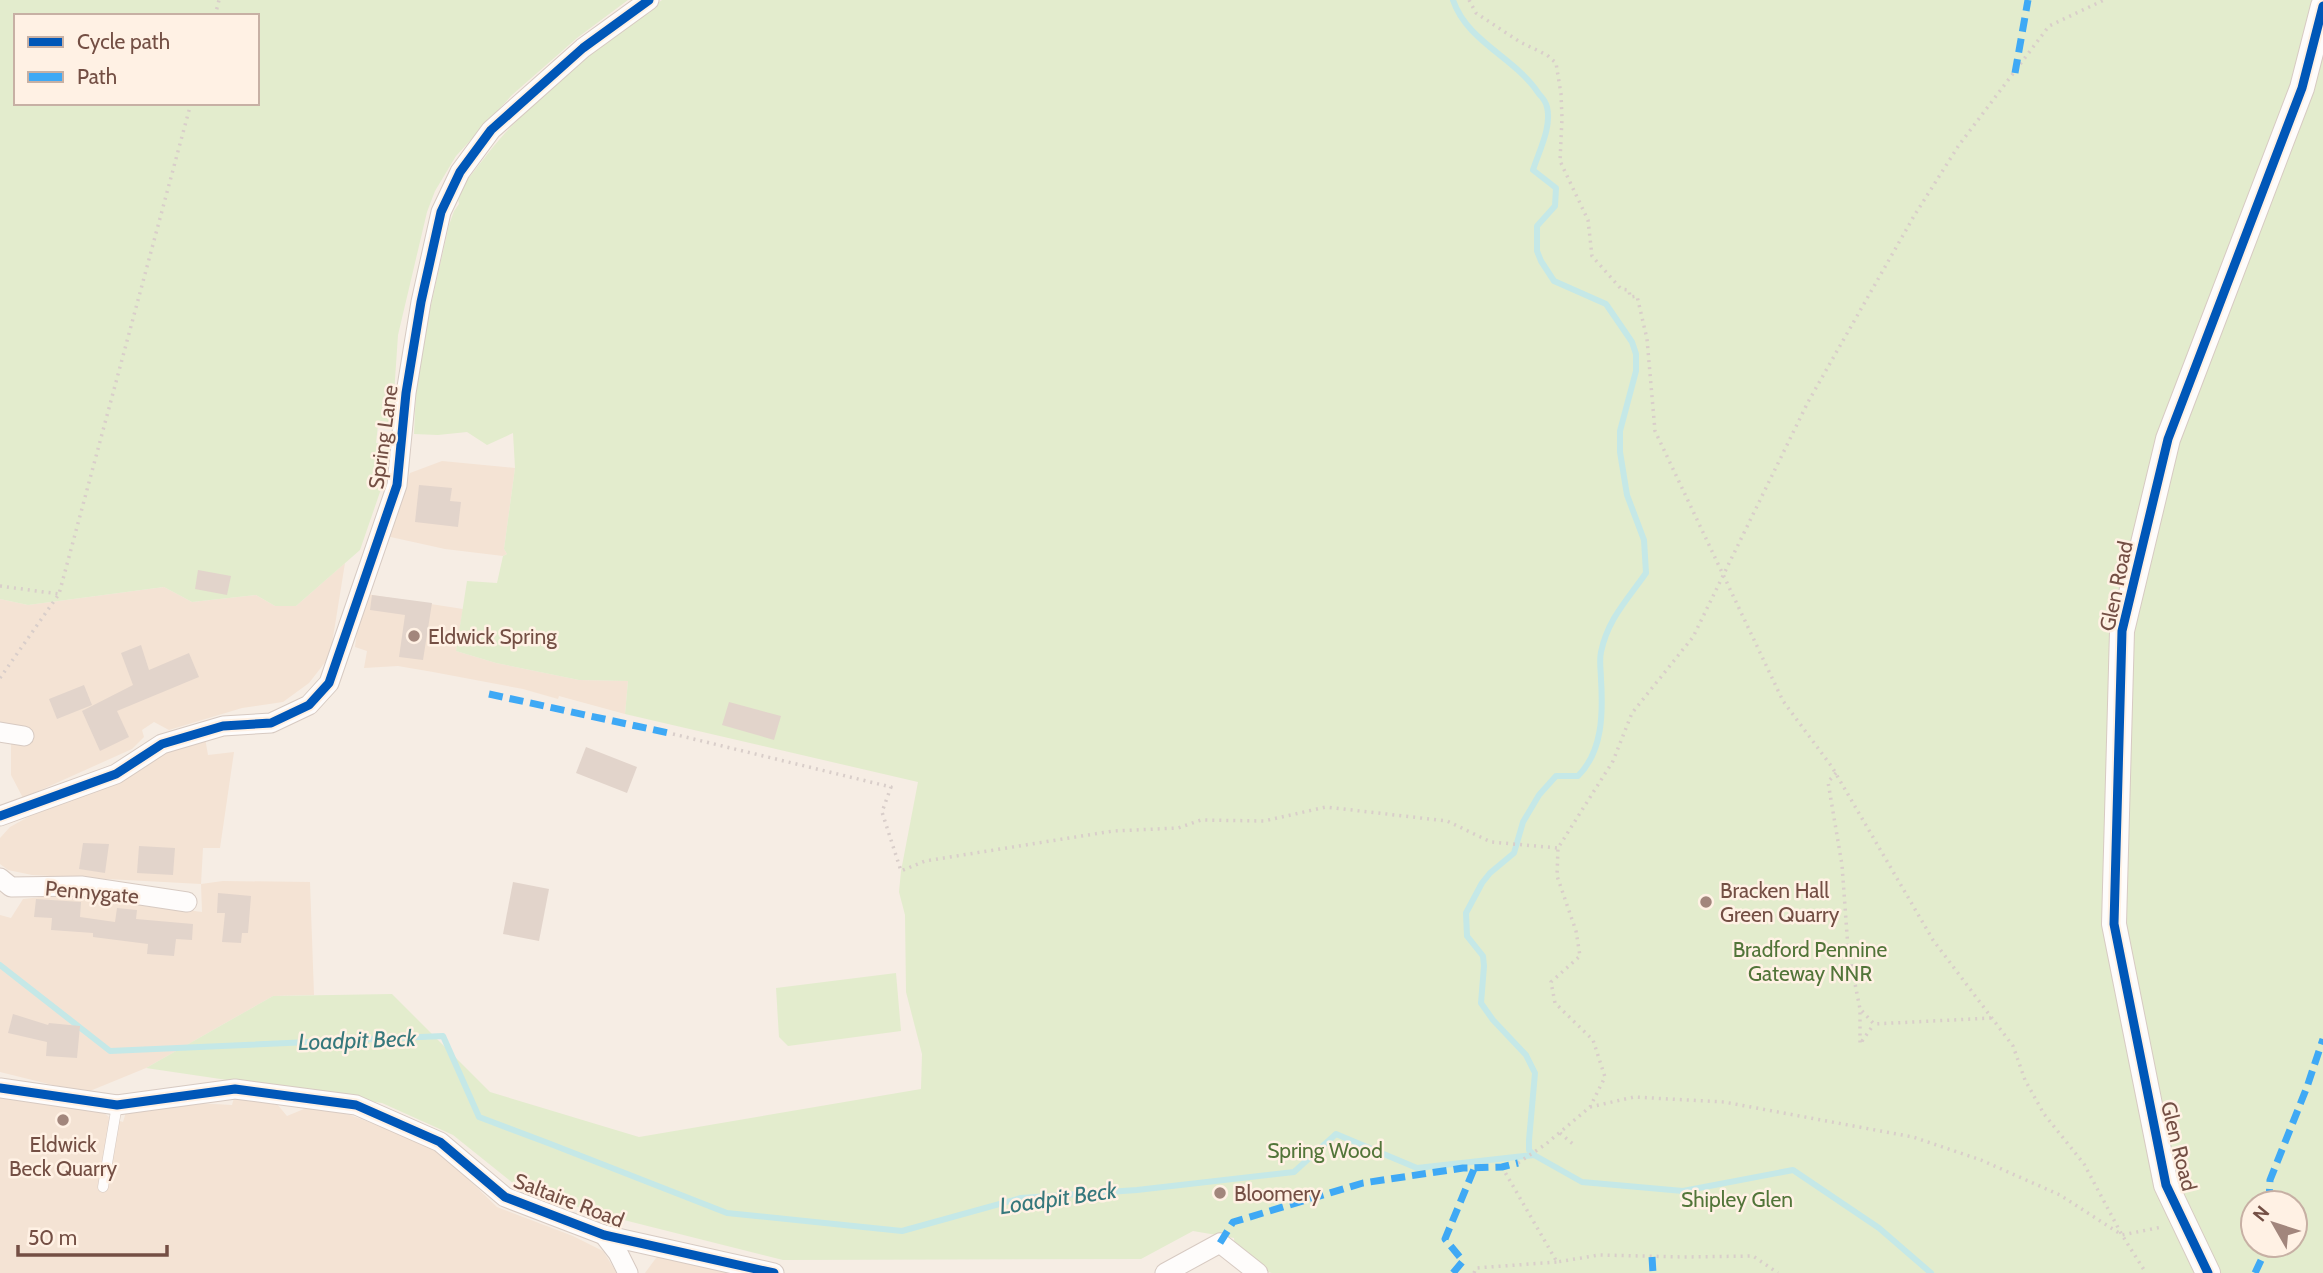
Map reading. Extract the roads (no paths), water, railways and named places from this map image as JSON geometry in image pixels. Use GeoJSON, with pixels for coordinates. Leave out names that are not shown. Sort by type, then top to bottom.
{"type":"FeatureCollection","features":[{"type":"Feature","properties":{"kind":"street","name":"Spring Lane"},"geometry":{"type":"LineString","coordinates":[[0,816],[116,774],[162,744],[223,726],[271,723],[309,705],[329,683],[397,485],[406,393],[419,315],[446,202],[460,173],[491,130],[583,48],[649,0]]}},
{"type":"Feature","properties":{"kind":"street","name":"Glen Road"},"geometry":{"type":"LineString","coordinates":[[2208,1273],[2166,1185],[2113,924],[2122,631],[2168,439],[2302,88],[2323,6]]}},
{"type":"Feature","properties":{"kind":"street"},"geometry":{"type":"LineString","coordinates":[[0,732],[23,736]]}},
{"type":"Feature","properties":{"kind":"street","name":"Pennygate"},"geometry":{"type":"LineString","coordinates":[[0,878],[11,887],[81,886],[187,902]]}},
{"type":"Feature","properties":{"kind":"street","name":"Saltaire Road"},"geometry":{"type":"LineString","coordinates":[[0,1088],[117,1105],[235,1088],[356,1105],[440,1142],[505,1197],[604,1235],[774,1273]]}},
{"type":"Feature","properties":{"kind":"street"},"geometry":{"type":"LineString","coordinates":[[604,1235],[618,1253],[628,1273]]}},
{"type":"Feature","properties":{"kind":"street"},"geometry":{"type":"LineString","coordinates":[[1165,1273],[1220,1243],[1258,1273]]}},
{"type":"Feature","properties":{"kind":"lane"},"geometry":{"type":"LineString","coordinates":[[103,1187],[117,1105]]}},
{"type":"Feature","properties":{"kind":"waterway"},"geometry":{"type":"LineString","coordinates":[[1453,0],[1469,27],[1529,81],[1546,105],[1548,123],[1533,170],[1556,188],[1555,206],[1537,226],[1537,251],[1541,261],[1554,281],[1606,304],[1632,342],[1636,354],[1636,371],[1620,431],[1620,452],[1627,495],[1644,540],[1646,573],[1619,610],[1604,640],[1600,659],[1602,705],[1597,743],[1578,776],[1556,776],[1539,795],[1523,822],[1514,853],[1490,873],[1466,913],[1467,936],[1483,956],[1481,1003],[1526,1055],[1535,1073],[1529,1140],[1529,1150],[1534,1155]]}},
{"type":"Feature","properties":{"kind":"waterway","name":"Loadpit Beck"},"geometry":{"type":"LineString","coordinates":[[0,965],[110,1051],[443,1036],[479,1117],[727,1213],[902,1231],[1021,1198],[1137,1190],[1294,1172],[1336,1134],[1417,1168],[1534,1155],[1582,1182],[1683,1191],[1793,1170],[1879,1228],[1931,1273]]}},
{"type":"Feature","properties":{"kind":"place","name":"Eldwick Spring"},"geometry":{"type":"Point","coordinates":[414,636]}},
{"type":"Feature","properties":{"kind":"place","name":"Bracken Hall Green Quarry"},"geometry":{"type":"Point","coordinates":[1706,902]}},
{"type":"Feature","properties":{"kind":"place","name":"Eldwick Beck Quarry"},"geometry":{"type":"Point","coordinates":[63,1120]}},
{"type":"Feature","properties":{"kind":"place","name":"Bloomery"},"geometry":{"type":"Point","coordinates":[1220,1193]}},
{"type":"Feature","properties":{"kind":"park label","name":"Bradford Pennine Gateway NNR"},"geometry":{"type":"Point","coordinates":[1810,961]}},
{"type":"Feature","properties":{"kind":"park label","name":"Spring Wood"},"geometry":{"type":"Point","coordinates":[1325,1150]}},
{"type":"Feature","properties":{"kind":"park label","name":"Shipley Glen"},"geometry":{"type":"Point","coordinates":[1737,1199]}}]}
